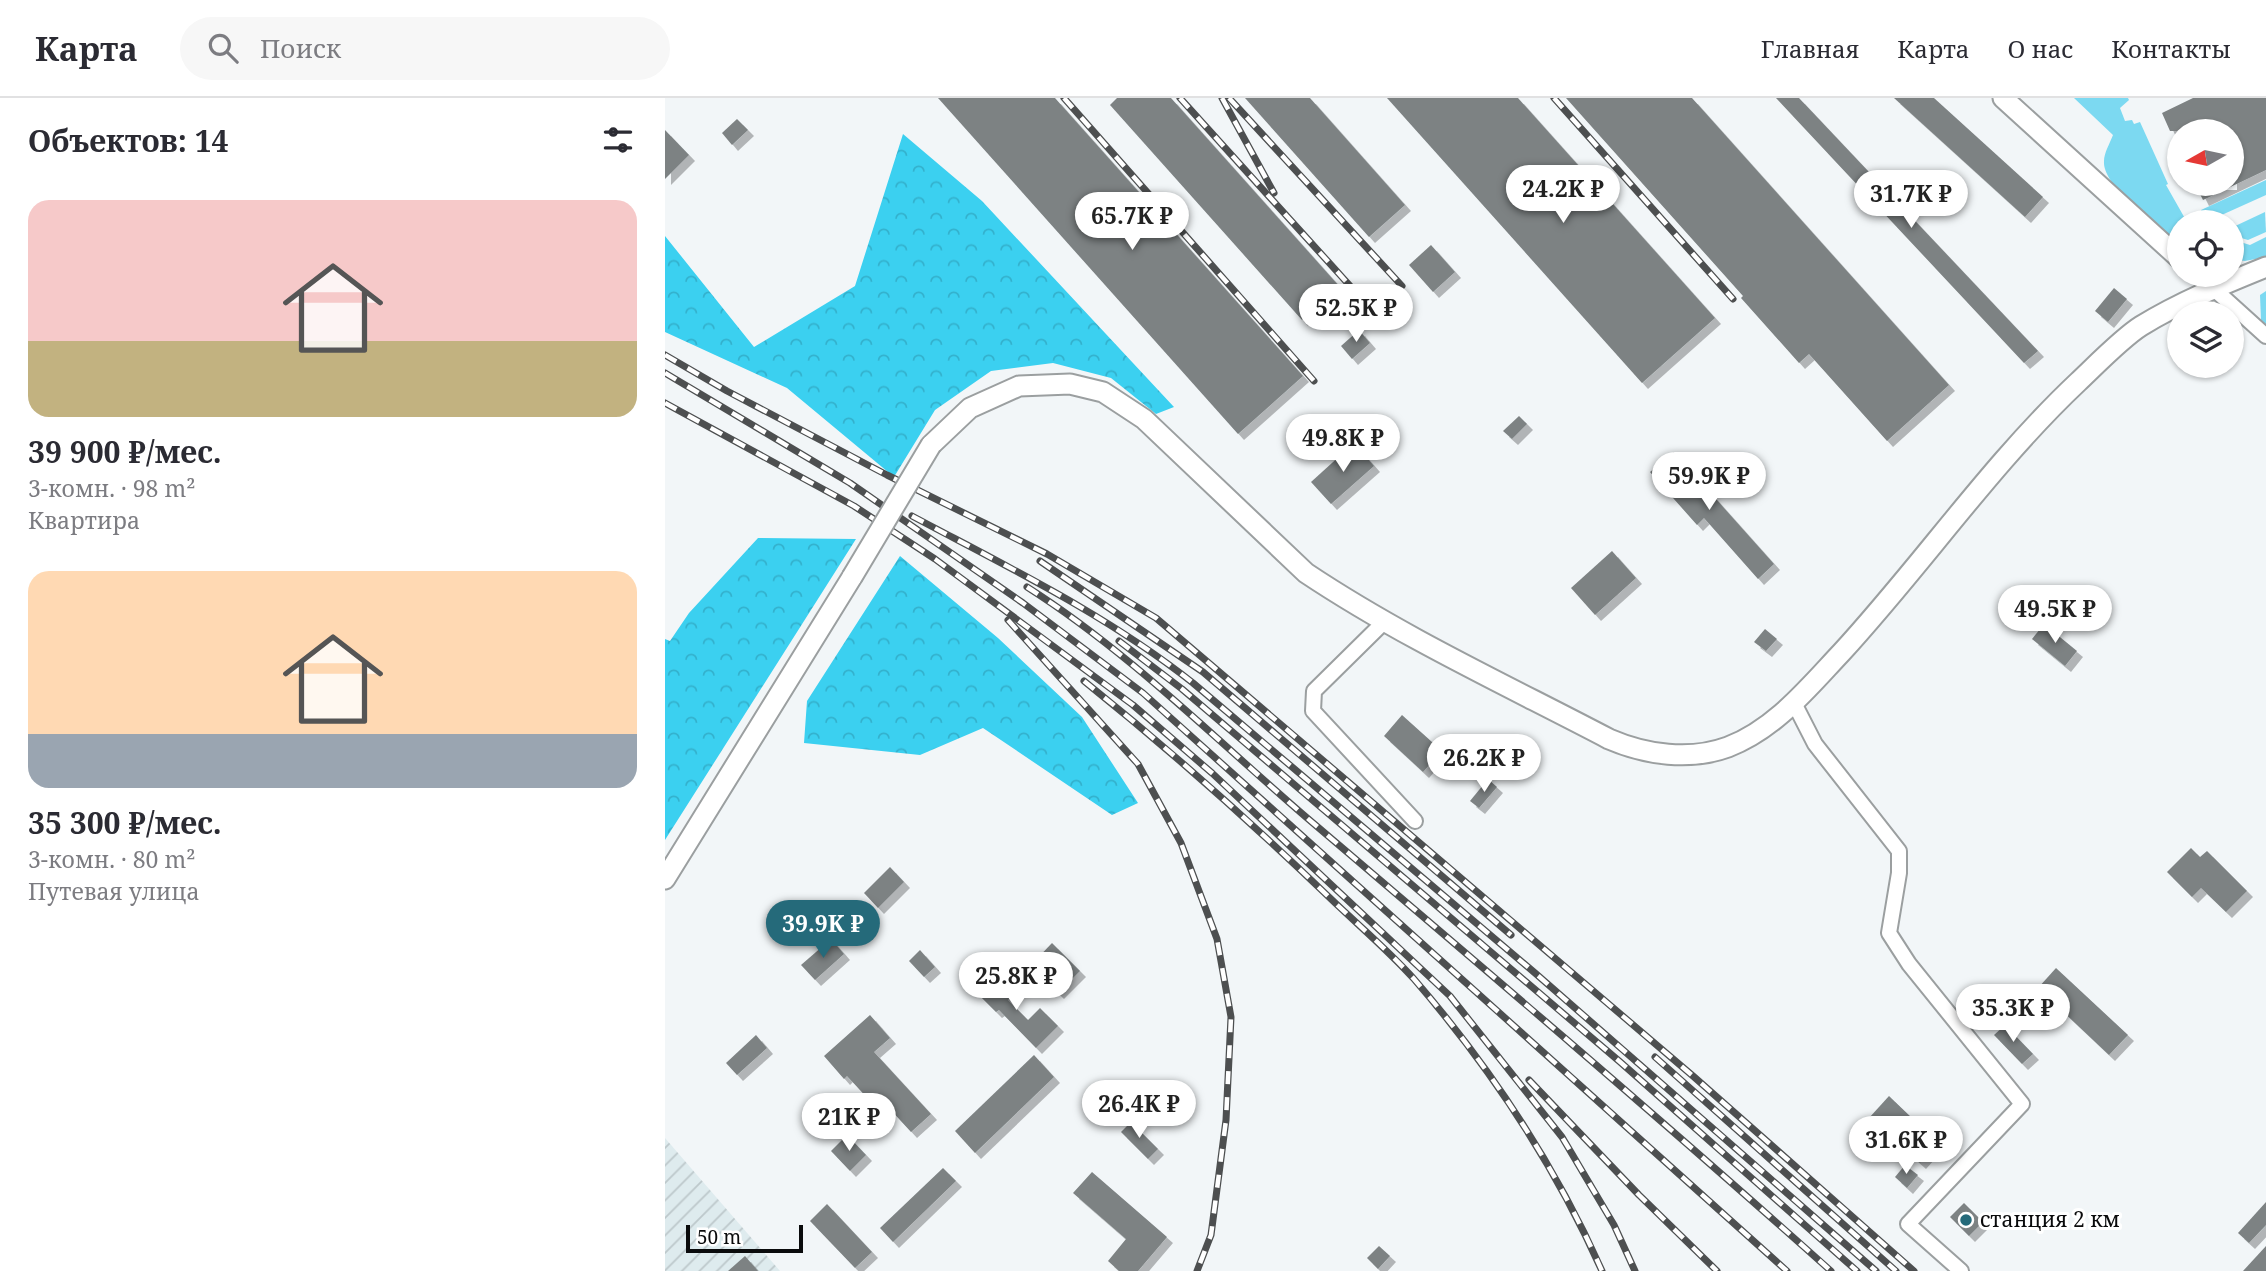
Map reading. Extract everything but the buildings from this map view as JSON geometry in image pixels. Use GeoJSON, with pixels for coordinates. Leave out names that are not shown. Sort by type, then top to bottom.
{"type":"FeatureCollection","features":[{"type":"Feature","properties":{"kind":"main road"},"geometry":{"type":"LineString","coordinates":[[2003,98],[2167,247]]}},
{"type":"Feature","properties":{"kind":"main road"},"geometry":{"type":"LineString","coordinates":[[665,879],[931,445],[970,408],[1019,386],[1070,384],[1103,392],[1144,419],[1306,573],[1385,621],[1609,739],[1650,752],[1680,755],[1728,747],[1763,729],[1794,704],[1884,607],[2025,436],[2077,382],[2139,327],[2214,289],[2266,267]]}},
{"type":"Feature","properties":{"kind":"street"},"geometry":{"type":"LineString","coordinates":[[2214,289],[2266,335]]}},
{"type":"Feature","properties":{"kind":"street"},"geometry":{"type":"LineString","coordinates":[[1385,621],[1314,691],[1313,712],[1415,821]]}},
{"type":"Feature","properties":{"kind":"street"},"geometry":{"type":"LineString","coordinates":[[1794,704],[1815,744],[1899,851],[1899,873],[1889,933],[1909,964],[2022,1104],[1908,1224],[1961,1271]]}},
{"type":"Feature","properties":{"kind":"shaded area"},"geometry":{"type":"Polygon","coordinates":[[[2074,98],[2128,98],[2120,108],[2125,121],[2132,120],[2134,124],[2140,122],[2167,182],[2167,196],[2172,196],[2180,210],[2167,210],[2167,234],[2111,181],[2104,161],[2113,135],[2074,98]]]}},
{"type":"Feature","properties":{"kind":"shaded area"},"geometry":{"type":"Polygon","coordinates":[[[2266,180],[2266,195],[2233,210],[2201,210],[2231,196],[2244,196],[2244,190],[2266,180]]]}},
{"type":"Feature","properties":{"kind":"shaded area"},"geometry":{"type":"Polygon","coordinates":[[[2265,212],[2266,232],[2248,240],[2244,239],[2244,222],[2265,212]]]}},
{"type":"Feature","properties":{"kind":"shaded area"},"geometry":{"type":"Polygon","coordinates":[[[2266,237],[2266,257],[2244,261],[2244,243],[2250,245],[2266,237]]]}},
{"type":"Feature","properties":{"kind":"shaded area"},"geometry":{"type":"Polygon","coordinates":[[[2266,291],[2266,325],[2261,320],[2260,295],[2266,291]]]}},
{"type":"Feature","properties":{"kind":"shaded area"},"geometry":{"type":"Polygon","coordinates":[[[665,1138],[780,1271],[665,1271],[665,1138]]]}},
{"type":"Feature","properties":{"kind":"green space"},"geometry":{"type":"Polygon","coordinates":[[[903,134],[982,201],[1174,407],[1156,414],[1111,378],[1053,363],[991,371],[935,410],[894,477],[787,388],[665,332],[665,236],[754,347],[855,286],[903,134]]]}},
{"type":"Feature","properties":{"kind":"green space"},"geometry":{"type":"Polygon","coordinates":[[[758,538],[856,539],[665,840],[665,639],[670,641],[689,613],[758,538]]]}},
{"type":"Feature","properties":{"kind":"green space"},"geometry":{"type":"Polygon","coordinates":[[[900,556],[998,638],[1082,717],[1138,803],[1112,815],[983,728],[920,755],[804,743],[807,701],[900,556]]]}},
{"type":"Feature","properties":{"kind":"railway"},"geometry":{"type":"LineString","coordinates":[[1064,98],[1314,381]]}},
{"type":"Feature","properties":{"kind":"railway"},"geometry":{"type":"LineString","coordinates":[[1180,98],[1380,319]]}},
{"type":"Feature","properties":{"kind":"railway"},"geometry":{"type":"LineString","coordinates":[[1222,98],[1274,193]]}},
{"type":"Feature","properties":{"kind":"railway"},"geometry":{"type":"LineString","coordinates":[[1229,98],[1402,286]]}},
{"type":"Feature","properties":{"kind":"railway"},"geometry":{"type":"LineString","coordinates":[[1554,98],[1733,299]]}},
{"type":"Feature","properties":{"kind":"railway"},"geometry":{"type":"LineString","coordinates":[[665,355],[727,391],[887,475],[1047,554],[1156,618],[1693,1076],[1914,1271]]}},
{"type":"Feature","properties":{"kind":"railway"},"geometry":{"type":"LineString","coordinates":[[665,373],[850,483],[1023,603],[1143,693],[1787,1271]]}},
{"type":"Feature","properties":{"kind":"railway"},"geometry":{"type":"LineString","coordinates":[[665,403],[854,506],[935,559],[1133,705],[1212,773],[1450,996],[1562,1137],[1614,1225],[1635,1271]]}},
{"type":"Feature","properties":{"kind":"railway"},"geometry":{"type":"LineString","coordinates":[[912,516],[1092,614],[1193,683],[1535,973],[1876,1271]]}},
{"type":"Feature","properties":{"kind":"railway"},"geometry":{"type":"LineString","coordinates":[[1040,561],[1203,672],[1511,935]]}},
{"type":"Feature","properties":{"kind":"railway"},"geometry":{"type":"LineString","coordinates":[[1027,587],[1102,640],[1174,700],[1831,1271]]}},
{"type":"Feature","properties":{"kind":"railway"},"geometry":{"type":"LineString","coordinates":[[1008,620],[1138,764],[1181,843],[1217,939],[1231,1017],[1226,1120],[1211,1235],[1197,1271]]}},
{"type":"Feature","properties":{"kind":"railway"},"geometry":{"type":"LineString","coordinates":[[1119,641],[1182,689],[1619,1061],[1857,1271]]}},
{"type":"Feature","properties":{"kind":"railway"},"geometry":{"type":"LineString","coordinates":[[1084,681],[1240,814],[1414,979],[1469,1047],[1519,1118],[1563,1193],[1602,1271]]}},
{"type":"Feature","properties":{"kind":"railway"},"geometry":{"type":"LineString","coordinates":[[1655,1057],[1896,1271]]}},
{"type":"Feature","properties":{"kind":"railway"},"geometry":{"type":"LineString","coordinates":[[1529,1080],[1639,1195],[1717,1271]]}},
{"type":"Feature","properties":{"kind":"place","name":"станция 2 км"},"geometry":{"type":"Point","coordinates":[1966,1220]}}]}
